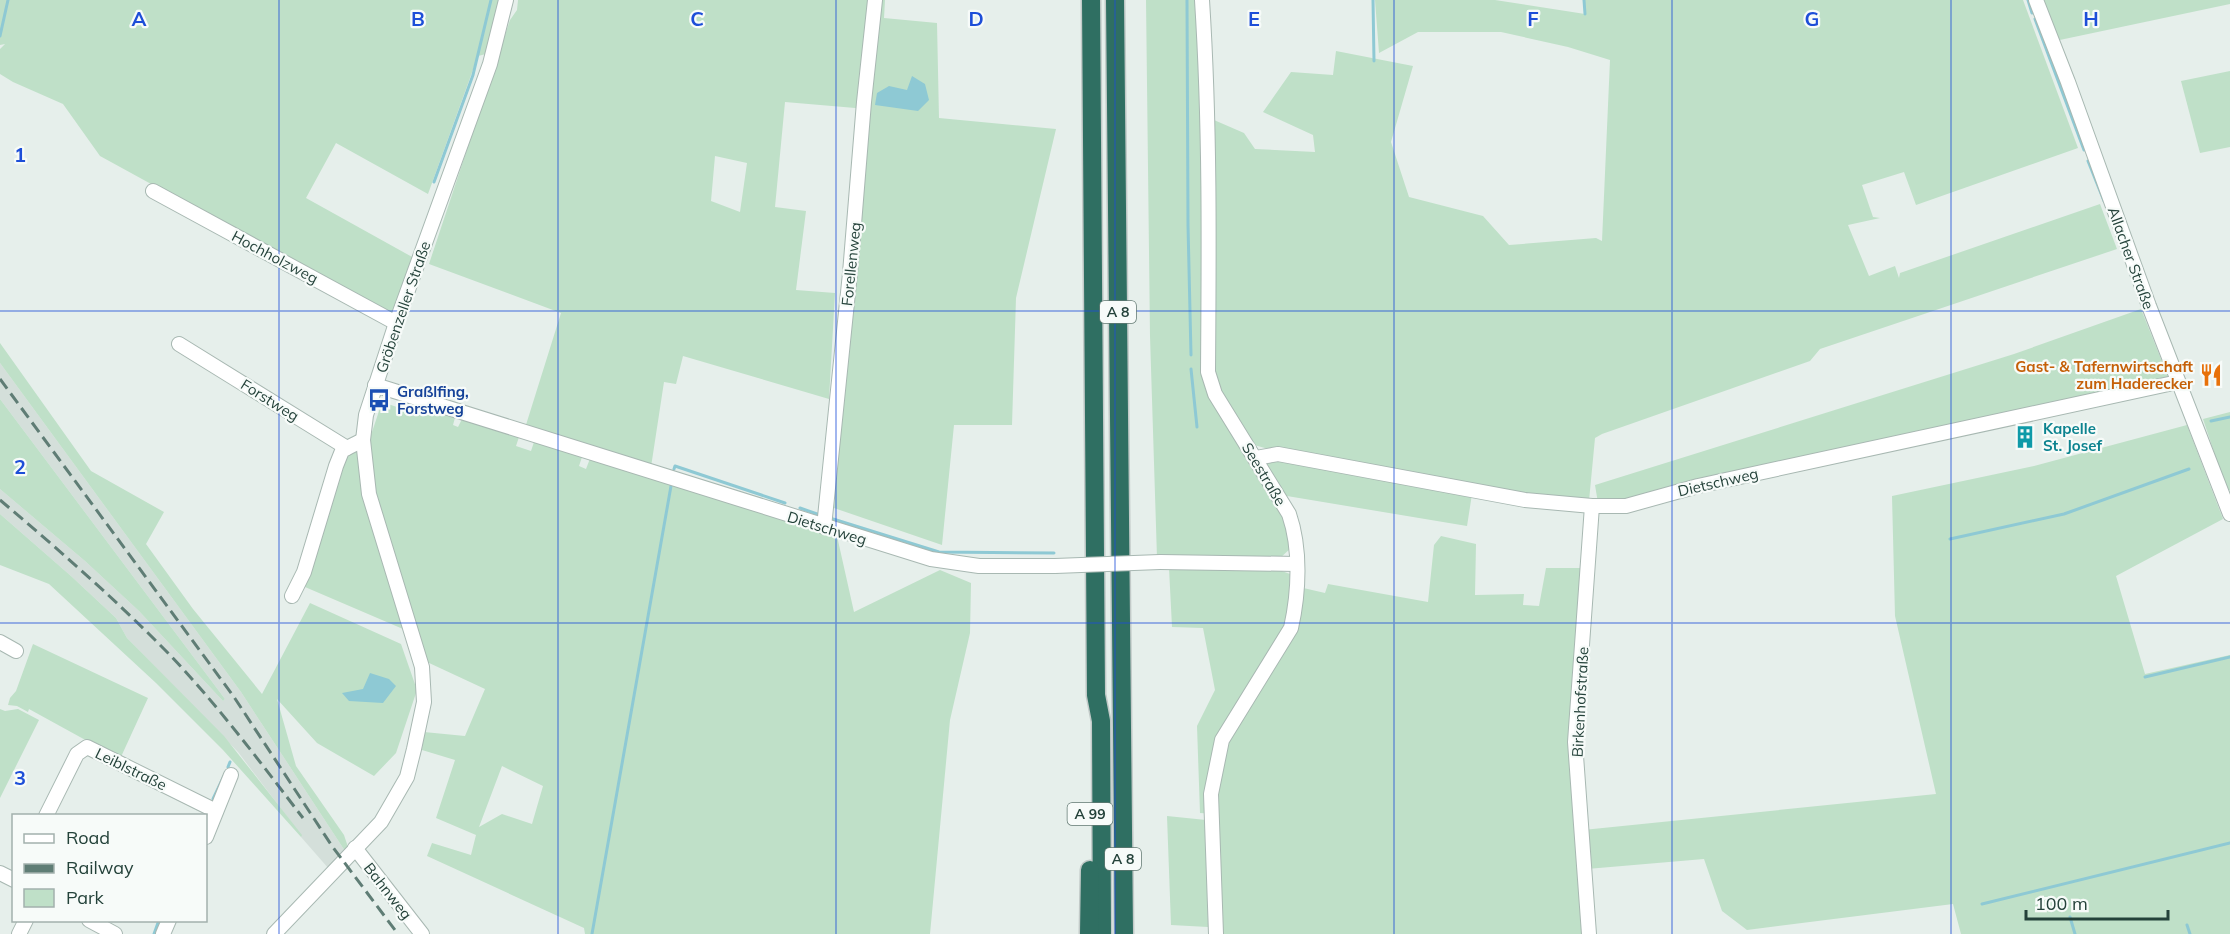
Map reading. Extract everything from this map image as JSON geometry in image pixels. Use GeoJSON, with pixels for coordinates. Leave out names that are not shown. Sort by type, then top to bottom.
{"type":"FeatureCollection","features":[{"type":"Feature","properties":{"kind":"highway","name":"A 8"},"geometry":{"type":"LineString","coordinates":[[1091,0],[1096,695],[1101,721],[1102,934]]}},
{"type":"Feature","properties":{"kind":"highway","name":"A 8"},"geometry":{"type":"LineString","coordinates":[[1115,0],[1124,934]]}},
{"type":"Feature","properties":{"kind":"highway","name":"A 99"},"geometry":{"type":"LineString","coordinates":[[1089,934],[1090,721],[1096,695]]}},
{"type":"Feature","properties":{"kind":"street","name":"Gröbenzeller Straße"},"geometry":{"type":"LineString","coordinates":[[274,934],[381,822],[407,777],[424,702],[422,668],[369,494],[363,440],[366,415],[396,323],[490,64],[506,0]]}},
{"type":"Feature","properties":{"kind":"street","name":"Forellenweg"},"geometry":{"type":"LineString","coordinates":[[824,527],[875,0]]}},
{"type":"Feature","properties":{"kind":"street","name":"Seestraße"},"geometry":{"type":"LineString","coordinates":[[1202,0],[1209,119],[1208,372],[1215,394],[1289,514],[1296,534],[1297,564],[1295,608],[1291,628],[1222,740],[1211,794],[1216,934]]}},
{"type":"Feature","properties":{"kind":"street","name":"Allacher Straße"},"geometry":{"type":"LineString","coordinates":[[2036,0],[2178,382],[2230,514]]}},
{"type":"Feature","properties":{"kind":"street","name":"Hochholzweg"},"geometry":{"type":"LineString","coordinates":[[153,191],[396,323]]}},
{"type":"Feature","properties":{"kind":"street","name":"Forstweg"},"geometry":{"type":"LineString","coordinates":[[179,344],[347,448]]}},
{"type":"Feature","properties":{"kind":"street","name":"Dietschweg"},"geometry":{"type":"LineString","coordinates":[[1256,458],[1278,454],[1525,500],[1592,506],[1626,506],[1698,486],[2178,382]]}},
{"type":"Feature","properties":{"kind":"street","name":"Dietschweg"},"geometry":{"type":"LineString","coordinates":[[375,385],[931,559],[979,566],[1160,562],[1297,564]]}},
{"type":"Feature","properties":{"kind":"street"},"geometry":{"type":"LineString","coordinates":[[292,596],[303,572],[342,452],[363,440]]}},
{"type":"Feature","properties":{"kind":"street","name":"Birkenhofstraße"},"geometry":{"type":"LineString","coordinates":[[1589,934],[1575,742],[1592,506]]}},
{"type":"Feature","properties":{"kind":"street"},"geometry":{"type":"LineString","coordinates":[[0,642],[16,651]]}},
{"type":"Feature","properties":{"kind":"street","name":"Leiblstraße"},"geometry":{"type":"LineString","coordinates":[[47,814],[77,754],[87,747],[216,811]]}},
{"type":"Feature","properties":{"kind":"street"},"geometry":{"type":"LineString","coordinates":[[207,834],[231,775]]}},
{"type":"Feature","properties":{"kind":"street","name":"Bahnweg"},"geometry":{"type":"LineString","coordinates":[[355,849],[422,934]]}},
{"type":"Feature","properties":{"kind":"street"},"geometry":{"type":"LineString","coordinates":[[91,922],[115,934]]}},
{"type":"Feature","properties":{"kind":"shaded area"},"geometry":{"type":"Polygon","coordinates":[[[0,363],[241,692],[345,851],[329,869],[301,837],[238,752],[127,638],[116,618],[0,514],[0,489],[85,561],[139,611],[223,701],[225,699],[0,399],[0,363]]]}},
{"type":"Feature","properties":{"kind":"green space"},"geometry":{"type":"Polygon","coordinates":[[[0,0],[500,0],[486,54],[478,56],[428,194],[336,143],[306,198],[414,258],[393,313],[388,314],[100,156],[63,104],[0,74],[0,49],[5,44],[0,45],[0,0]]]}},
{"type":"Feature","properties":{"kind":"green space"},"geometry":{"type":"Polygon","coordinates":[[[518,0],[885,0],[884,18],[937,23],[939,118],[1056,129],[1016,298],[1012,425],[954,425],[942,545],[834,508],[867,109],[785,102],[775,207],[806,211],[796,290],[835,293],[829,399],[683,356],[676,384],[664,382],[651,467],[525,428],[561,313],[429,264],[510,20],[517,10],[518,0]],[[715,156],[711,201],[740,212],[747,163],[715,156]]]}},
{"type":"Feature","properties":{"kind":"green space"},"geometry":{"type":"Polygon","coordinates":[[[1146,0],[1198,0],[1204,84],[1204,374],[1293,533],[1292,547],[1279,559],[1195,559],[1176,555],[1157,558],[1150,336],[1146,0]]]}},
{"type":"Feature","properties":{"kind":"green space"},"geometry":{"type":"Polygon","coordinates":[[[1375,0],[1495,0],[1585,14],[1584,0],[2023,0],[2078,148],[1916,205],[1904,172],[1862,185],[1873,217],[1880,218],[1848,225],[1869,276],[1895,266],[1899,278],[1900,273],[2100,204],[2117,249],[1820,349],[1810,361],[1602,434],[1595,438],[1589,501],[1525,496],[1283,453],[1247,443],[1210,373],[1214,120],[1244,133],[1255,149],[1315,152],[1313,135],[1263,112],[1291,72],[1333,75],[1336,51],[1413,66],[1391,142],[1409,197],[1483,216],[1509,245],[1596,238],[1602,241],[1610,60],[1568,47],[1501,32],[1418,32],[1379,53],[1375,0]]]}},
{"type":"Feature","properties":{"kind":"green space"},"geometry":{"type":"Polygon","coordinates":[[[2040,0],[2230,0],[2230,4],[2055,41],[2040,0]]]}},
{"type":"Feature","properties":{"kind":"green space"},"geometry":{"type":"Polygon","coordinates":[[[2230,71],[2230,147],[2200,153],[2181,81],[2230,71]]]}},
{"type":"Feature","properties":{"kind":"green space"},"geometry":{"type":"Polygon","coordinates":[[[2141,309],[2169,379],[1633,499],[1598,503],[1595,485],[2014,354],[2141,309]]]}},
{"type":"Feature","properties":{"kind":"green space"},"geometry":{"type":"Polygon","coordinates":[[[0,343],[91,471],[164,512],[146,544],[193,609],[262,694],[310,603],[401,644],[417,690],[396,753],[374,776],[317,743],[277,699],[296,766],[344,835],[348,847],[345,851],[241,692],[0,363],[0,343]]]}},
{"type":"Feature","properties":{"kind":"green space"},"geometry":{"type":"Polygon","coordinates":[[[0,399],[225,699],[223,701],[139,611],[85,561],[0,489],[0,399]]]}},
{"type":"Feature","properties":{"kind":"green space"},"geometry":{"type":"Polygon","coordinates":[[[406,399],[456,414],[453,425],[458,427],[463,417],[520,434],[516,446],[531,451],[535,439],[583,454],[579,466],[586,469],[591,456],[837,536],[854,612],[940,570],[971,583],[970,633],[950,720],[930,934],[585,934],[584,928],[427,856],[432,843],[471,855],[476,835],[436,818],[455,760],[422,750],[424,732],[465,736],[485,689],[427,662],[417,635],[305,587],[340,460],[368,444],[382,402],[403,409],[406,399]],[[502,766],[479,827],[502,814],[532,824],[543,786],[502,766]]]}},
{"type":"Feature","properties":{"kind":"green space"},"geometry":{"type":"Polygon","coordinates":[[[2230,412],[2230,490],[2227,491],[2203,419],[2230,412]]]}},
{"type":"Feature","properties":{"kind":"green space"},"geometry":{"type":"Polygon","coordinates":[[[2187,425],[2223,519],[2116,576],[2145,674],[2230,655],[2230,934],[1961,934],[1953,904],[1747,930],[1722,911],[1704,859],[1587,869],[1583,830],[1936,794],[1895,616],[1892,496],[2034,466],[2187,425]]]}},
{"type":"Feature","properties":{"kind":"green space"},"geometry":{"type":"Polygon","coordinates":[[[1269,459],[1472,494],[1467,526],[1281,495],[1264,469],[1269,459]]]}},
{"type":"Feature","properties":{"kind":"green space"},"geometry":{"type":"Polygon","coordinates":[[[0,514],[116,618],[127,638],[224,736],[302,835],[301,837],[223,750],[156,683],[49,584],[0,565],[0,514]]]}},
{"type":"Feature","properties":{"kind":"green space"},"geometry":{"type":"Polygon","coordinates":[[[1441,536],[1476,544],[1475,595],[1524,594],[1523,605],[1539,606],[1546,568],[1581,568],[1579,644],[1584,934],[1221,934],[1216,814],[1200,813],[1197,726],[1215,690],[1203,628],[1172,627],[1169,568],[1279,570],[1290,574],[1289,616],[1254,684],[1291,631],[1299,587],[1325,593],[1328,584],[1428,602],[1434,545],[1441,536]]]}},
{"type":"Feature","properties":{"kind":"green space"},"geometry":{"type":"Polygon","coordinates":[[[33,644],[148,698],[120,759],[29,709],[28,712],[17,706],[8,705],[16,691],[33,644]]]}},
{"type":"Feature","properties":{"kind":"green space"},"geometry":{"type":"Polygon","coordinates":[[[0,709],[5,711],[18,709],[39,720],[0,798],[0,709]]]}},
{"type":"Feature","properties":{"kind":"green space"},"geometry":{"type":"Polygon","coordinates":[[[1167,816],[1206,820],[1208,927],[1171,925],[1167,816]]]}},
{"type":"Feature","properties":{"kind":"water"},"geometry":{"type":"Polygon","coordinates":[[[912,76],[925,84],[929,100],[918,111],[875,105],[877,93],[889,86],[907,90],[912,76]]]}},
{"type":"Feature","properties":{"kind":"water"},"geometry":{"type":"Polygon","coordinates":[[[370,673],[389,679],[396,686],[383,703],[349,701],[342,693],[363,689],[370,673]]]}},
{"type":"Feature","properties":{"kind":"waterway"},"geometry":{"type":"LineString","coordinates":[[0,36],[8,0]]}},
{"type":"Feature","properties":{"kind":"waterway"},"geometry":{"type":"LineString","coordinates":[[434,182],[473,75],[491,0]]}},
{"type":"Feature","properties":{"kind":"waterway"},"geometry":{"type":"LineString","coordinates":[[1187,0],[1191,355]]}},
{"type":"Feature","properties":{"kind":"waterway"},"geometry":{"type":"LineString","coordinates":[[1373,0],[1374,61]]}},
{"type":"Feature","properties":{"kind":"waterway"},"geometry":{"type":"LineString","coordinates":[[1584,0],[1585,14]]}},
{"type":"Feature","properties":{"kind":"waterway"},"geometry":{"type":"LineString","coordinates":[[2028,0],[2032,13]]}},
{"type":"Feature","properties":{"kind":"waterway"},"geometry":{"type":"LineString","coordinates":[[2035,19],[2084,150]]}},
{"type":"Feature","properties":{"kind":"waterway"},"geometry":{"type":"LineString","coordinates":[[2088,161],[2104,201]]}},
{"type":"Feature","properties":{"kind":"waterway"},"geometry":{"type":"LineString","coordinates":[[1191,369],[1197,427]]}},
{"type":"Feature","properties":{"kind":"waterway"},"geometry":{"type":"LineString","coordinates":[[2211,421],[2230,417]]}},
{"type":"Feature","properties":{"kind":"waterway"},"geometry":{"type":"LineString","coordinates":[[674,469],[675,466],[785,503]]}},
{"type":"Feature","properties":{"kind":"waterway"},"geometry":{"type":"LineString","coordinates":[[1950,539],[2064,514],[2189,469]]}},
{"type":"Feature","properties":{"kind":"waterway"},"geometry":{"type":"LineString","coordinates":[[592,934],[671,486]]}},
{"type":"Feature","properties":{"kind":"waterway"},"geometry":{"type":"LineString","coordinates":[[800,508],[820,515]]}},
{"type":"Feature","properties":{"kind":"waterway"},"geometry":{"type":"LineString","coordinates":[[833,519],[939,552],[1054,553]]}},
{"type":"Feature","properties":{"kind":"waterway"},"geometry":{"type":"LineString","coordinates":[[2145,677],[2230,657]]}},
{"type":"Feature","properties":{"kind":"waterway"},"geometry":{"type":"LineString","coordinates":[[228,767],[230,762]]}},
{"type":"Feature","properties":{"kind":"waterway"},"geometry":{"type":"LineString","coordinates":[[213,799],[224,776]]}},
{"type":"Feature","properties":{"kind":"waterway"},"geometry":{"type":"LineString","coordinates":[[1982,904],[2230,843]]}},
{"type":"Feature","properties":{"kind":"waterway"},"geometry":{"type":"LineString","coordinates":[[2070,917],[2075,934]]}},
{"type":"Feature","properties":{"kind":"waterway"},"geometry":{"type":"LineString","coordinates":[[154,934],[158,922]]}},
{"type":"Feature","properties":{"kind":"waterway"},"geometry":{"type":"LineString","coordinates":[[2187,925],[2190,934]]}},
{"type":"Feature","properties":{"kind":"railway"},"geometry":{"type":"LineString","coordinates":[[0,379],[234,697],[332,846],[398,934]]}},
{"type":"Feature","properties":{"kind":"railway"},"geometry":{"type":"LineString","coordinates":[[0,500],[128,613],[168,653],[221,713],[303,818]]}},
{"type":"Feature","properties":{"kind":"place","name":"Gast- & Tafernwirtschaft zum Haderecker"},"geometry":{"type":"Point","coordinates":[2211,375]}},
{"type":"Feature","properties":{"kind":"place","name":"Graßlfing, Forstweg"},"geometry":{"type":"Point","coordinates":[379,400]}},
{"type":"Feature","properties":{"kind":"place","name":"Kapelle St. Josef"},"geometry":{"type":"Point","coordinates":[2025,437]}}]}
